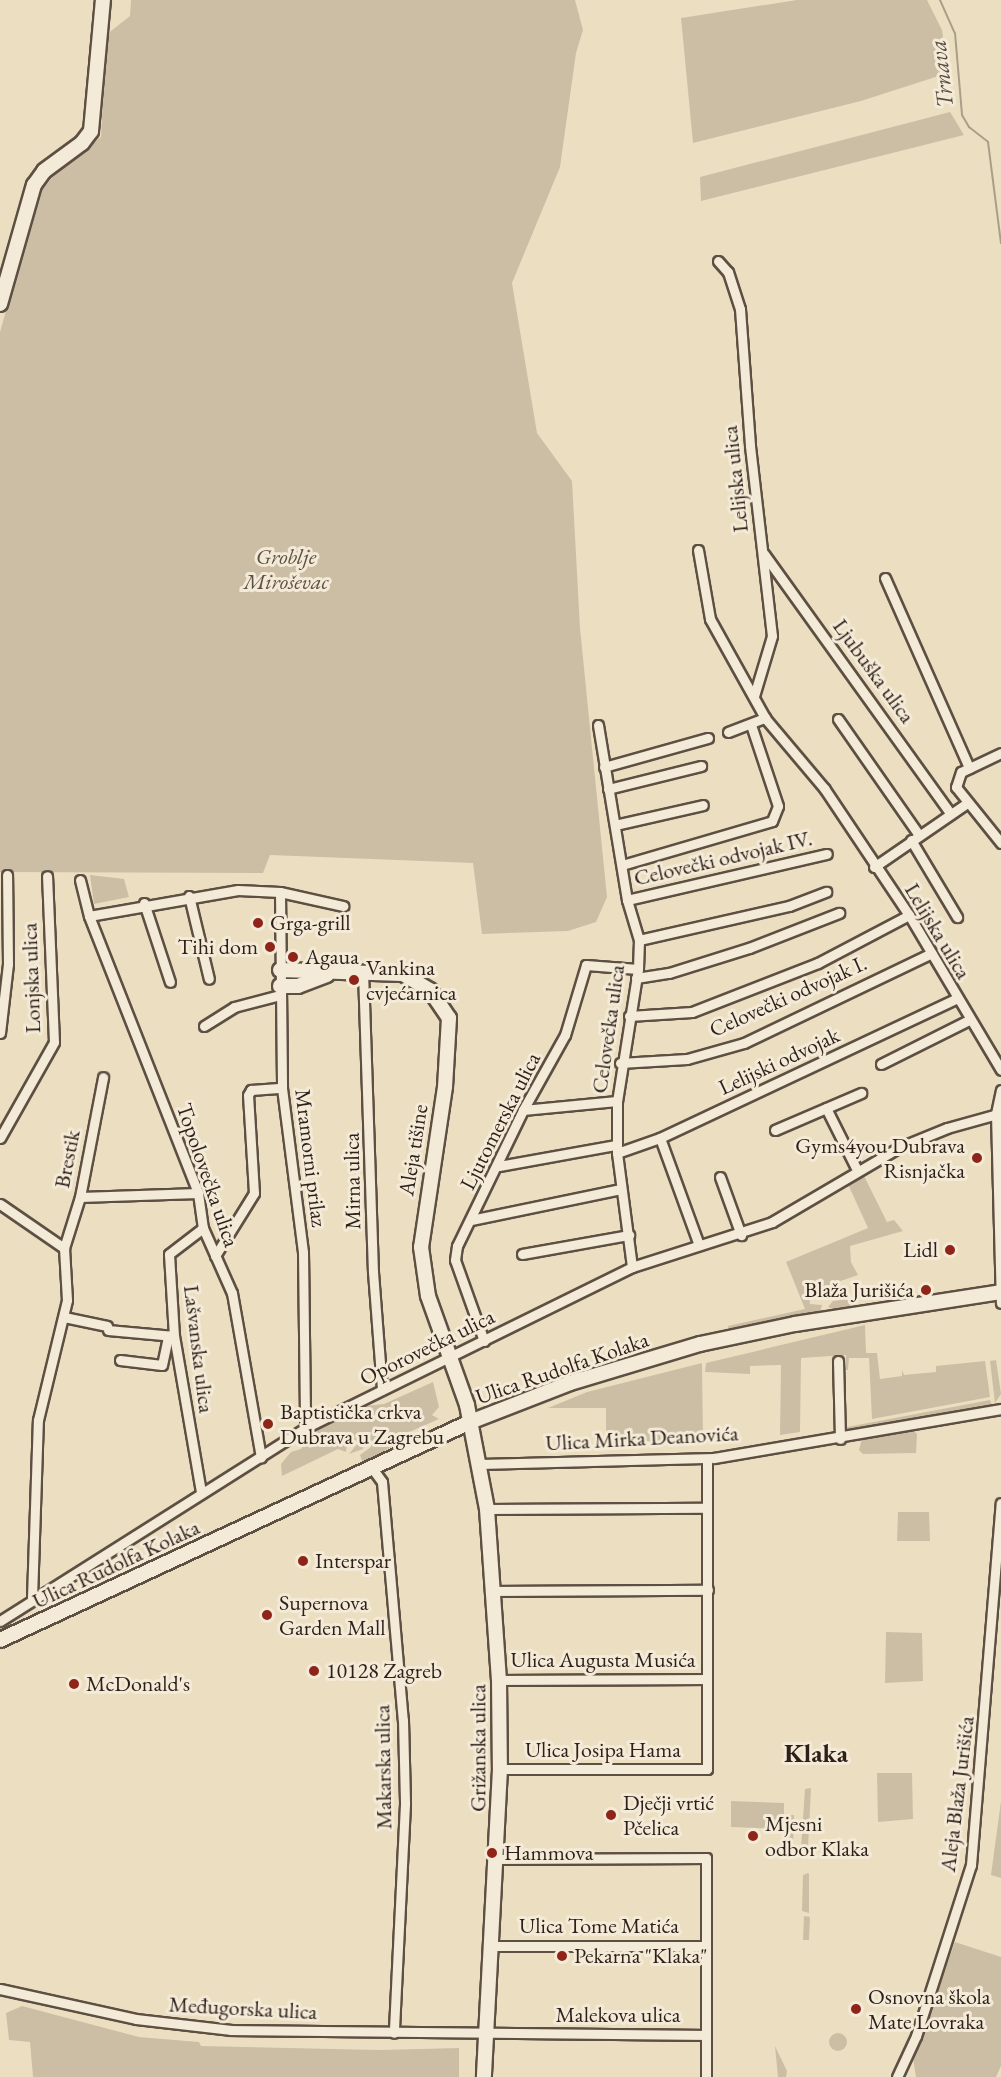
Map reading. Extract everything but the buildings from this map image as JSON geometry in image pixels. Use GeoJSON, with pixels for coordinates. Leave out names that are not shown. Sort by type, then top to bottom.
{"type":"FeatureCollection","features":[{"type":"Feature","properties":{"kind":"street"},"geometry":{"type":"LineString","coordinates":[[0,304],[34,185],[44,171],[82,142],[91,131],[103,0]]}},
{"type":"Feature","properties":{"kind":"street","name":"Lelijska ulica"},"geometry":{"type":"LineString","coordinates":[[718,261],[735,286],[740,309],[772,636],[754,696]]}},
{"type":"Feature","properties":{"kind":"street","name":"Lelijska ulica"},"geometry":{"type":"LineString","coordinates":[[698,550],[711,619],[765,718],[824,788],[874,867],[909,915],[969,1020],[1001,1070]]}},
{"type":"Feature","properties":{"kind":"street","name":"Ljubuška ulica"},"geometry":{"type":"LineString","coordinates":[[763,552],[951,814]]}},
{"type":"Feature","properties":{"kind":"street","name":"Ljubuška ulica"},"geometry":{"type":"LineString","coordinates":[[885,578],[969,768]]}},
{"type":"Feature","properties":{"kind":"street"},"geometry":{"type":"LineString","coordinates":[[728,732],[765,718]]}},
{"type":"Feature","properties":{"kind":"street"},"geometry":{"type":"LineString","coordinates":[[838,719],[915,837],[957,916]]}},
{"type":"Feature","properties":{"kind":"street"},"geometry":{"type":"LineString","coordinates":[[622,865],[772,821],[778,806],[751,725]]}},
{"type":"Feature","properties":{"kind":"street","name":"Celovečka ulica"},"geometry":{"type":"LineString","coordinates":[[598,726],[627,900],[639,940],[637,973],[620,1063],[617,1101],[616,1149],[632,1267]]}},
{"type":"Feature","properties":{"kind":"street"},"geometry":{"type":"LineString","coordinates":[[604,767],[708,738]]}},
{"type":"Feature","properties":{"kind":"street"},"geometry":{"type":"LineString","coordinates":[[1001,753],[969,768],[956,778],[956,787],[967,803],[1001,843]]}},
{"type":"Feature","properties":{"kind":"street"},"geometry":{"type":"LineString","coordinates":[[608,789],[701,766]]}},
{"type":"Feature","properties":{"kind":"street"},"geometry":{"type":"LineString","coordinates":[[874,867],[967,803]]}},
{"type":"Feature","properties":{"kind":"street"},"geometry":{"type":"LineString","coordinates":[[615,825],[703,805]]}},
{"type":"Feature","properties":{"kind":"street","name":"Celovečki odvojak IV."},"geometry":{"type":"LineString","coordinates":[[627,900],[827,854]]}},
{"type":"Feature","properties":{"kind":"street"},"geometry":{"type":"LineString","coordinates":[[0,1033],[7,875]]}},
{"type":"Feature","properties":{"kind":"street","name":"Lonjska ulica"},"geometry":{"type":"LineString","coordinates":[[0,1138],[54,1042],[46,876]]}},
{"type":"Feature","properties":{"kind":"street","name":"Topolovečka ulica"},"geometry":{"type":"LineString","coordinates":[[80,880],[89,916],[198,1193],[203,1228],[232,1293],[261,1457]]}},
{"type":"Feature","properties":{"kind":"street"},"geometry":{"type":"LineString","coordinates":[[89,916],[144,903],[238,890],[280,892],[343,906]]}},
{"type":"Feature","properties":{"kind":"street","name":"Mramorni prilaz"},"geometry":{"type":"LineString","coordinates":[[280,892],[282,1088],[303,1252],[305,1428]]}},
{"type":"Feature","properties":{"kind":"street","name":"Celovečka ulica"},"geometry":{"type":"LineString","coordinates":[[639,940],[789,906],[826,892]]}},
{"type":"Feature","properties":{"kind":"street"},"geometry":{"type":"LineString","coordinates":[[189,896],[209,980]]}},
{"type":"Feature","properties":{"kind":"street"},"geometry":{"type":"LineString","coordinates":[[144,903],[170,982]]}},
{"type":"Feature","properties":{"kind":"street"},"geometry":{"type":"LineString","coordinates":[[637,973],[669,973],[749,948],[839,913]]}},
{"type":"Feature","properties":{"kind":"street"},"geometry":{"type":"LineString","coordinates":[[628,1016],[692,1012],[818,963],[909,915]]}},
{"type":"Feature","properties":{"kind":"street","name":"Celovečki odvojak I."},"geometry":{"type":"LineString","coordinates":[[620,1063],[687,1059],[744,1042],[932,953]]}},
{"type":"Feature","properties":{"kind":"street","name":"Ljutomerska ulica"},"geometry":{"type":"LineString","coordinates":[[484,1341],[455,1260],[457,1246],[499,1166],[523,1110],[566,1035],[586,965],[637,973]]}},
{"type":"Feature","properties":{"kind":"street","name":"Aleja tišine"},"geometry":{"type":"LineString","coordinates":[[280,970],[330,974],[363,971],[395,972],[412,978],[438,997],[449,1018],[445,1087],[421,1247],[428,1296],[451,1357],[470,1422]]}},
{"type":"Feature","properties":{"kind":"street","name":"Mirna ulica"},"geometry":{"type":"LineString","coordinates":[[363,971],[373,1272],[382,1390]]}},
{"type":"Feature","properties":{"kind":"street","name":"Aleja tišine"},"geometry":{"type":"LineString","coordinates":[[280,991],[330,974]]}},
{"type":"Feature","properties":{"kind":"street"},"geometry":{"type":"LineString","coordinates":[[204,1026],[234,1007],[280,991]]}},
{"type":"Feature","properties":{"kind":"street","name":"Lelijski odvojak"},"geometry":{"type":"LineString","coordinates":[[499,1166],[616,1149],[660,1138],[957,999]]}},
{"type":"Feature","properties":{"kind":"street"},"geometry":{"type":"LineString","coordinates":[[881,1064],[969,1020]]}},
{"type":"Feature","properties":{"kind":"street","name":"Brestik"},"geometry":{"type":"LineString","coordinates":[[32,1598],[38,1420],[64,1317],[69,1273],[64,1248],[80,1197],[103,1077]]}},
{"type":"Feature","properties":{"kind":"street"},"geometry":{"type":"LineString","coordinates":[[215,1256],[254,1193],[248,1095],[251,1090],[282,1088]]}},
{"type":"Feature","properties":{"kind":"street"},"geometry":{"type":"LineString","coordinates":[[1001,1090],[999,1114],[1001,1296]]}},
{"type":"Feature","properties":{"kind":"street"},"geometry":{"type":"LineString","coordinates":[[776,1130],[861,1093]]}},
{"type":"Feature","properties":{"kind":"street"},"geometry":{"type":"LineString","coordinates":[[523,1110],[617,1101]]}},
{"type":"Feature","properties":{"kind":"street"},"geometry":{"type":"LineString","coordinates":[[826,1108],[857,1170]]}},
{"type":"Feature","properties":{"kind":"street","name":"Oporovečka ulica"},"geometry":{"type":"LineString","coordinates":[[0,1621],[32,1598],[69,1579],[201,1492],[305,1428],[632,1267],[699,1245],[741,1235],[799,1207],[857,1170],[940,1130],[999,1114]]}},
{"type":"Feature","properties":{"kind":"street"},"geometry":{"type":"LineString","coordinates":[[660,1138],[699,1245]]}},
{"type":"Feature","properties":{"kind":"street"},"geometry":{"type":"LineString","coordinates":[[720,1177],[741,1235]]}},
{"type":"Feature","properties":{"kind":"street"},"geometry":{"type":"LineString","coordinates":[[471,1220],[621,1189]]}},
{"type":"Feature","properties":{"kind":"street"},"geometry":{"type":"LineString","coordinates":[[80,1197],[198,1193]]}},
{"type":"Feature","properties":{"kind":"street"},"geometry":{"type":"LineString","coordinates":[[0,1204],[64,1248]]}},
{"type":"Feature","properties":{"kind":"street","name":"Lašvanska ulica"},"geometry":{"type":"LineString","coordinates":[[201,1492],[171,1336],[170,1254],[203,1228]]}},
{"type":"Feature","properties":{"kind":"street"},"geometry":{"type":"LineString","coordinates":[[522,1254],[629,1235]]}},
{"type":"Feature","properties":{"kind":"street","name":"Ulica Rudolfa Kolaka"},"geometry":{"type":"LineString","coordinates":[[0,1641],[470,1422],[570,1383],[700,1344],[865,1311],[1001,1296]]}},
{"type":"Feature","properties":{"kind":"street"},"geometry":{"type":"LineString","coordinates":[[64,1317],[108,1328],[171,1336],[162,1365],[120,1359]]}},
{"type":"Feature","properties":{"kind":"street"},"geometry":{"type":"LineString","coordinates":[[838,1361],[840,1439]]}},
{"type":"Feature","properties":{"kind":"street","name":"Ulica Mirka Deanovića"},"geometry":{"type":"LineString","coordinates":[[480,1464],[707,1459],[840,1439],[1001,1409]]}},
{"type":"Feature","properties":{"kind":"street","name":"Grižanska ulica"},"geometry":{"type":"LineString","coordinates":[[470,1422],[487,1509],[499,1680],[498,1859],[484,2077]]}},
{"type":"Feature","properties":{"kind":"street"},"geometry":{"type":"LineString","coordinates":[[707,1459],[707,1679]]}},
{"type":"Feature","properties":{"kind":"street","name":"Makarska ulica"},"geometry":{"type":"LineString","coordinates":[[372,1468],[382,1482],[404,1720],[405,1804],[394,2033]]}},
{"type":"Feature","properties":{"kind":"street","name":"Aleja Blaža Jurišića"},"geometry":{"type":"LineString","coordinates":[[897,2077],[916,2036],[971,1865],[1001,1503]]}},
{"type":"Feature","properties":{"kind":"street"},"geometry":{"type":"LineString","coordinates":[[487,1509],[707,1508]]}},
{"type":"Feature","properties":{"kind":"street"},"geometry":{"type":"LineString","coordinates":[[493,1592],[708,1590]]}},
{"type":"Feature","properties":{"kind":"street","name":"Ulica Augusta Musića"},"geometry":{"type":"LineString","coordinates":[[499,1680],[707,1679]]}},
{"type":"Feature","properties":{"kind":"street","name":"Ulica Josipa Hama"},"geometry":{"type":"LineString","coordinates":[[500,1769],[707,1769],[707,1679]]}},
{"type":"Feature","properties":{"kind":"street"},"geometry":{"type":"LineString","coordinates":[[498,1859],[706,1858],[705,2035]]}},
{"type":"Feature","properties":{"kind":"street","name":"Ulica Tome Matića"},"geometry":{"type":"LineString","coordinates":[[494,1946],[705,1946]]}},
{"type":"Feature","properties":{"kind":"street","name":"Međugorska ulica"},"geometry":{"type":"LineString","coordinates":[[0,1989],[76,2008],[187,2026],[394,2033],[488,2033]]}},
{"type":"Feature","properties":{"kind":"street","name":"Malekova ulica"},"geometry":{"type":"LineString","coordinates":[[488,2033],[705,2035],[706,2077]]}},
{"type":"Feature","properties":{"kind":"green space","name":"Groblje Miroševac"},"geometry":{"type":"Polygon","coordinates":[[[131,0],[575,0],[583,30],[576,53],[560,167],[512,283],[537,433],[572,481],[580,628],[607,897],[596,922],[568,931],[482,934],[473,863],[270,855],[263,873],[0,872],[0,332],[39,194],[56,173],[101,137],[106,35],[130,16],[131,0]]]}},
{"type":"Feature","properties":{"kind":"green space"},"geometry":{"type":"Polygon","coordinates":[[[797,0],[927,0],[942,30],[948,73],[861,101],[693,143],[681,18],[797,0]]]}},
{"type":"Feature","properties":{"kind":"green space"},"geometry":{"type":"Polygon","coordinates":[[[950,112],[964,135],[701,201],[700,177],[950,112]]]}},
{"type":"Feature","properties":{"kind":"green space"},"geometry":{"type":"Polygon","coordinates":[[[90,875],[124,879],[129,897],[94,904],[90,875]]]}},
{"type":"Feature","properties":{"kind":"green space"},"geometry":{"type":"Polygon","coordinates":[[[862,1172],[887,1222],[894,1220],[903,1231],[850,1246],[851,1262],[858,1275],[809,1292],[810,1304],[822,1305],[820,1312],[729,1332],[728,1326],[805,1309],[786,1262],[868,1228],[847,1182],[862,1172]]]}},
{"type":"Feature","properties":{"kind":"green space"},"geometry":{"type":"Polygon","coordinates":[[[861,1288],[861,1297],[853,1305],[835,1310],[828,1307],[833,1301],[856,1298],[861,1288]]]}},
{"type":"Feature","properties":{"kind":"green space"},"geometry":{"type":"Polygon","coordinates":[[[865,1325],[866,1353],[877,1353],[880,1379],[902,1376],[902,1370],[904,1375],[936,1372],[936,1366],[985,1361],[990,1397],[872,1419],[869,1358],[849,1358],[848,1370],[845,1370],[846,1355],[801,1358],[800,1432],[780,1435],[781,1365],[750,1366],[750,1374],[705,1372],[706,1363],[865,1325]]]}},
{"type":"Feature","properties":{"kind":"green space"},"geometry":{"type":"Polygon","coordinates":[[[996,1360],[1001,1394],[995,1403],[990,1361],[996,1360]]]}},
{"type":"Feature","properties":{"kind":"green space"},"geometry":{"type":"Polygon","coordinates":[[[702,1363],[703,1438],[606,1444],[606,1408],[548,1408],[587,1392],[702,1363]]]}},
{"type":"Feature","properties":{"kind":"green space"},"geometry":{"type":"Polygon","coordinates":[[[433,1382],[439,1407],[432,1415],[439,1419],[389,1441],[395,1445],[369,1459],[362,1461],[360,1455],[371,1447],[370,1438],[362,1439],[363,1449],[349,1454],[358,1443],[355,1440],[347,1444],[346,1452],[338,1449],[282,1476],[281,1464],[291,1452],[301,1449],[309,1434],[342,1414],[364,1406],[384,1404],[433,1382]]]}},
{"type":"Feature","properties":{"kind":"green space"},"geometry":{"type":"Polygon","coordinates":[[[990,1400],[992,1406],[852,1433],[846,1431],[847,1427],[990,1400]]]}},
{"type":"Feature","properties":{"kind":"green space"},"geometry":{"type":"Polygon","coordinates":[[[912,1429],[917,1434],[916,1453],[863,1454],[859,1450],[862,1439],[912,1429]]]}},
{"type":"Feature","properties":{"kind":"green space"},"geometry":{"type":"Polygon","coordinates":[[[898,1512],[929,1512],[930,1541],[897,1541],[898,1512]]]}},
{"type":"Feature","properties":{"kind":"green space"},"geometry":{"type":"Polygon","coordinates":[[[886,1632],[922,1633],[923,1681],[885,1683],[886,1632]]]}},
{"type":"Feature","properties":{"kind":"green space"},"geometry":{"type":"Polygon","coordinates":[[[877,1773],[912,1773],[913,1819],[878,1822],[877,1773]]]}},
{"type":"Feature","properties":{"kind":"green space"},"geometry":{"type":"Polygon","coordinates":[[[811,1788],[808,1848],[801,1849],[805,1789],[811,1788]]]}},
{"type":"Feature","properties":{"kind":"green space"},"geometry":{"type":"Polygon","coordinates":[[[731,1801],[784,1803],[784,1816],[794,1815],[793,1848],[784,1847],[784,1824],[783,1829],[731,1827],[731,1801]]]}},
{"type":"Feature","properties":{"kind":"green space"},"geometry":{"type":"Polygon","coordinates":[[[1001,1801],[1001,1878],[991,1875],[1001,1801]]]}},
{"type":"Feature","properties":{"kind":"green space"},"geometry":{"type":"Polygon","coordinates":[[[808,1873],[809,1913],[802,1911],[803,1875],[808,1873]]]}},
{"type":"Feature","properties":{"kind":"green space"},"geometry":{"type":"Polygon","coordinates":[[[804,1916],[810,1917],[809,1940],[803,1940],[804,1916]]]}},
{"type":"Feature","properties":{"kind":"green space"},"geometry":{"type":"Polygon","coordinates":[[[955,1942],[1001,1957],[1001,2066],[996,2077],[916,2077],[913,2058],[955,1942]]]}},
{"type":"Feature","properties":{"kind":"green space"},"geometry":{"type":"Polygon","coordinates":[[[22,2006],[139,2037],[199,2042],[201,2046],[380,2050],[459,2048],[459,2077],[33,2077],[30,2042],[9,2040],[6,2013],[22,2006]]]}},
{"type":"Feature","properties":{"kind":"green space"},"geometry":{"type":"Polygon","coordinates":[[[838,2033],[844,2036],[847,2042],[844,2048],[838,2051],[832,2048],[829,2042],[832,2036],[838,2033]]]}},
{"type":"Feature","properties":{"kind":"green space"},"geometry":{"type":"Polygon","coordinates":[[[775,2046],[787,2071],[786,2077],[778,2077],[775,2046]]]}},
{"type":"Feature","properties":{"kind":"waterway","name":"Trnava"},"geometry":{"type":"LineString","coordinates":[[940,0],[955,33],[962,115],[969,127],[988,142],[1001,243]]}},
{"type":"Feature","properties":{"kind":"place","name":"Grga-grill"},"geometry":{"type":"Point","coordinates":[258,923]}},
{"type":"Feature","properties":{"kind":"place","name":"Tihi dom"},"geometry":{"type":"Point","coordinates":[270,947]}},
{"type":"Feature","properties":{"kind":"place","name":"Agaua"},"geometry":{"type":"Point","coordinates":[293,957]}},
{"type":"Feature","properties":{"kind":"place","name":"Vankina cvjećarnica"},"geometry":{"type":"Point","coordinates":[354,980]}},
{"type":"Feature","properties":{"kind":"place","name":"Gyms4you Dubrava Risnjačka"},"geometry":{"type":"Point","coordinates":[977,1158]}},
{"type":"Feature","properties":{"kind":"place","name":"Lidl"},"geometry":{"type":"Point","coordinates":[950,1250]}},
{"type":"Feature","properties":{"kind":"place","name":"Blaža Jurišića"},"geometry":{"type":"Point","coordinates":[926,1290]}},
{"type":"Feature","properties":{"kind":"place","name":"Baptistička crkva Dubrava u Zagrebu"},"geometry":{"type":"Point","coordinates":[268,1424]}},
{"type":"Feature","properties":{"kind":"place","name":"Interspar"},"geometry":{"type":"Point","coordinates":[303,1561]}},
{"type":"Feature","properties":{"kind":"place","name":"Supernova Garden Mall"},"geometry":{"type":"Point","coordinates":[267,1615]}},
{"type":"Feature","properties":{"kind":"place","name":"10128 Zagreb"},"geometry":{"type":"Point","coordinates":[314,1671]}},
{"type":"Feature","properties":{"kind":"place","name":"McDonald's"},"geometry":{"type":"Point","coordinates":[74,1684]}},
{"type":"Feature","properties":{"kind":"place","name":"Dječji vrtić Pčelica"},"geometry":{"type":"Point","coordinates":[611,1815]}},
{"type":"Feature","properties":{"kind":"place","name":"Mjesni odbor Klaka"},"geometry":{"type":"Point","coordinates":[753,1836]}},
{"type":"Feature","properties":{"kind":"place","name":"Hammova"},"geometry":{"type":"Point","coordinates":[492,1853]}},
{"type":"Feature","properties":{"kind":"place","name":"Pekarna \"Klaka\""},"geometry":{"type":"Point","coordinates":[562,1956]}},
{"type":"Feature","properties":{"kind":"place","name":"Osnovna škola Mate Lovraka"},"geometry":{"type":"Point","coordinates":[856,2009]}},
{"type":"Feature","properties":{"kind":"district","name":"Klaka"},"geometry":{"type":"Point","coordinates":[816,1754]}}]}
